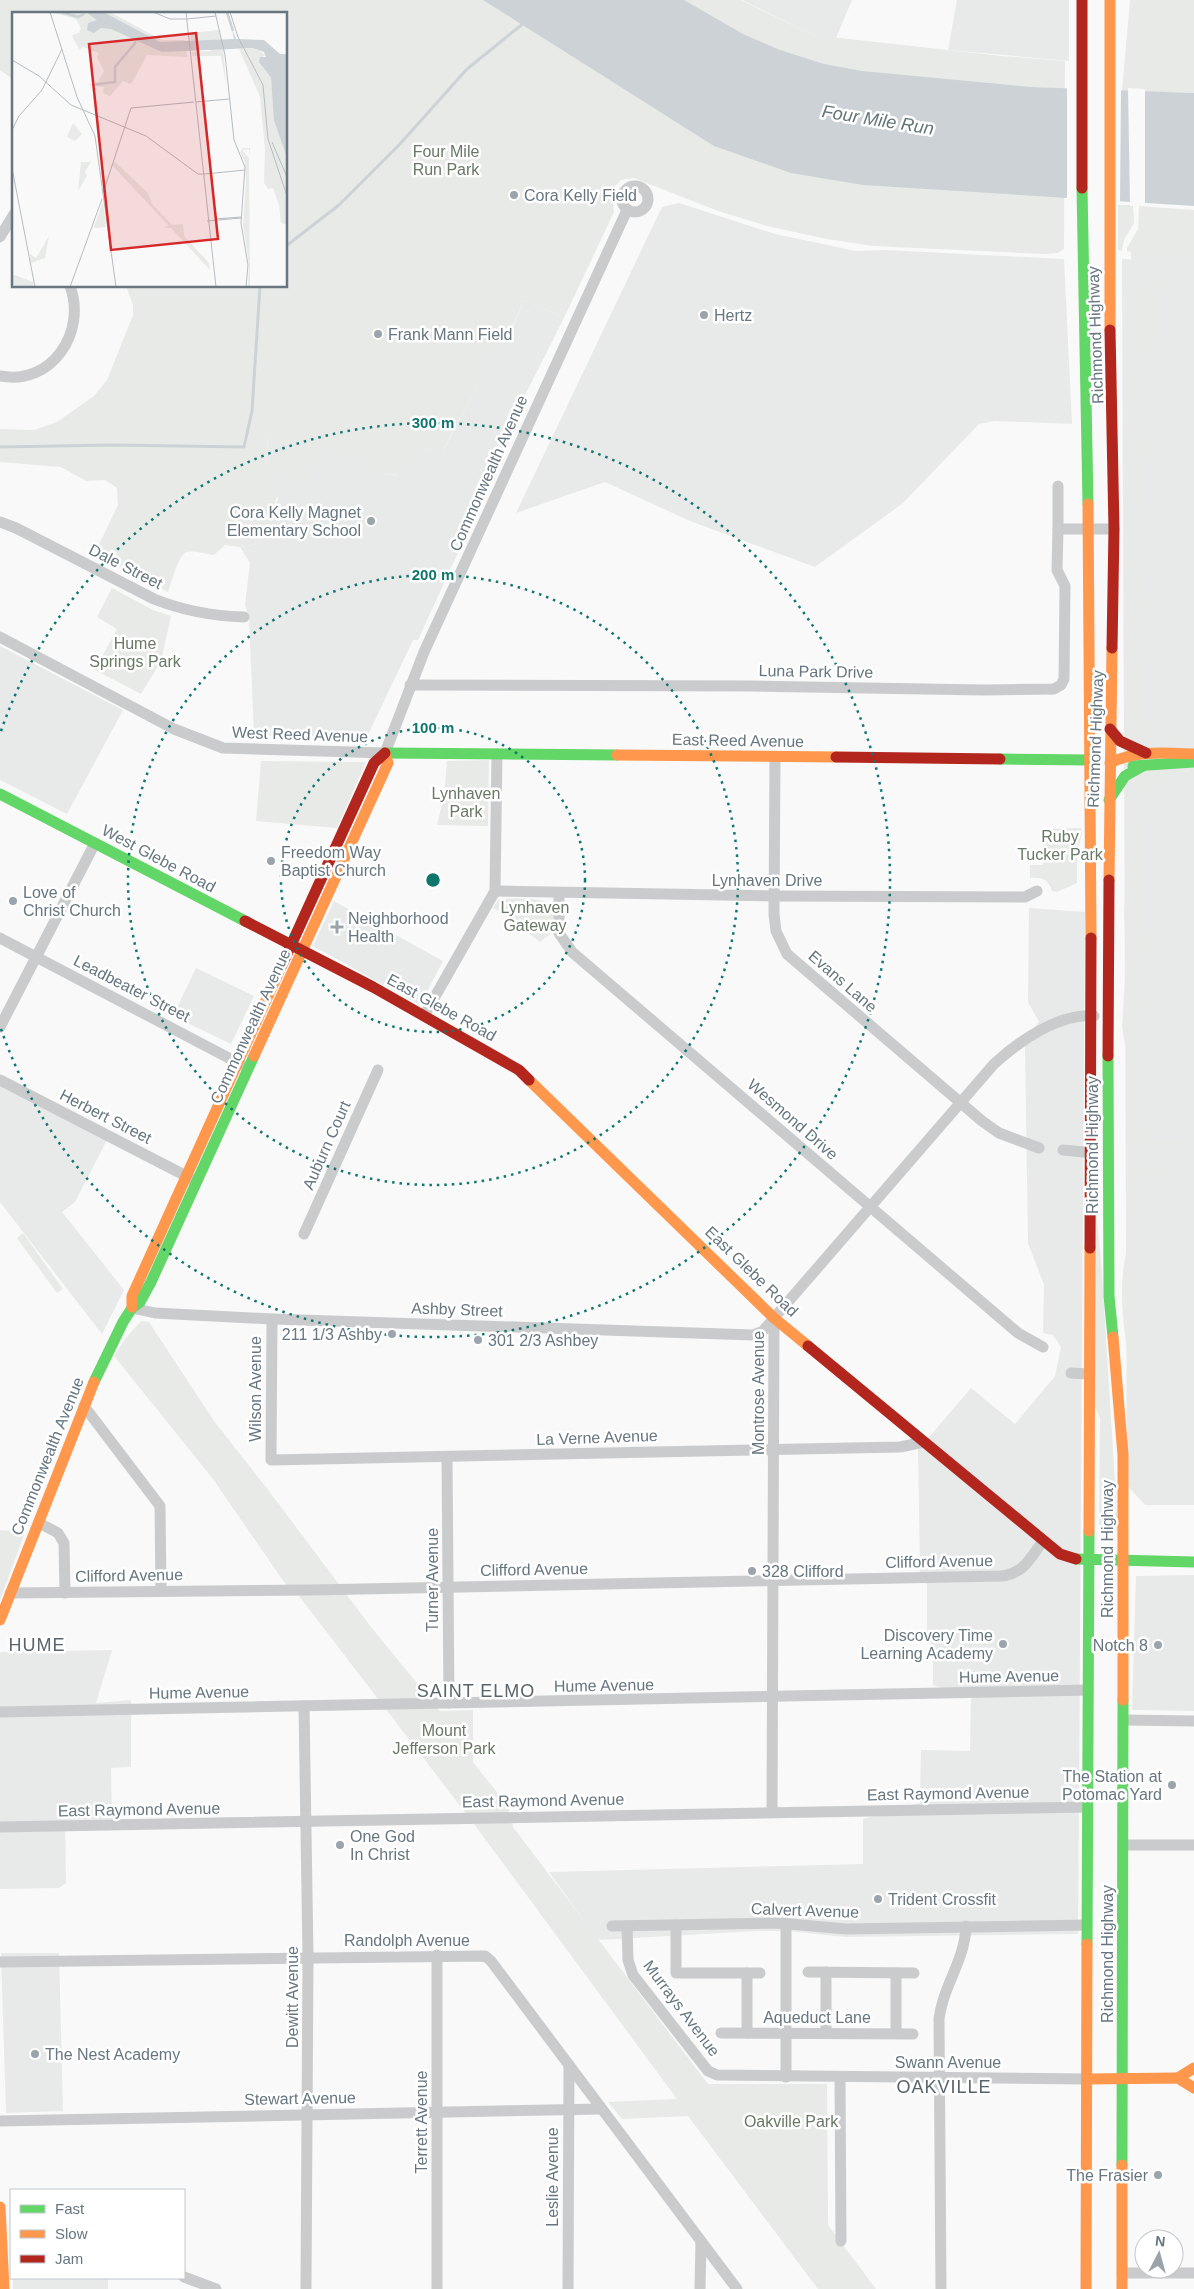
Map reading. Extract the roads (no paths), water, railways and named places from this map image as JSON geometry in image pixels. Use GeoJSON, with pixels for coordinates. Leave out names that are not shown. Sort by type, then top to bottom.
{"type":"FeatureCollection","features":[{"type":"Feature","properties":{"kind":"main road","name":"Richmond Highway"},"geometry":{"type":"LineString","coordinates":[[1082,0],[1082,205],[1090,723],[1093,766],[1086,2289]]}},
{"type":"Feature","properties":{"kind":"main road","name":"Richmond Highway"},"geometry":{"type":"LineString","coordinates":[[1110,0],[1109,206],[1114,529],[1110,734],[1112,762],[1109,800],[1107,1154],[1109,1296],[1123,1455],[1122,2289]]}},
{"type":"Feature","properties":{"kind":"main road"},"geometry":{"type":"LineString","coordinates":[[1090,723],[1102,751],[1112,762],[1120,766],[1194,762]]}},
{"type":"Feature","properties":{"kind":"main road"},"geometry":{"type":"LineString","coordinates":[[1109,800],[1102,774],[1093,766],[1110,734],[1120,741],[1146,753]]}},
{"type":"Feature","properties":{"kind":"main road","name":"East Reed Avenue"},"geometry":{"type":"LineString","coordinates":[[385,753],[775,757],[1093,766],[1112,762]]}},
{"type":"Feature","properties":{"kind":"main road","name":"Commonwealth Avenue"},"geometry":{"type":"LineString","coordinates":[[0,1620],[84,1406],[111,1344],[132,1308],[140,1302],[151,1282],[192,1179],[243,1065],[388,763],[385,753]]}},
{"type":"Feature","properties":{"kind":"main road"},"geometry":{"type":"LineString","coordinates":[[1112,762],[1120,758],[1146,753],[1194,754]]}},
{"type":"Feature","properties":{"kind":"main road"},"geometry":{"type":"LineString","coordinates":[[1109,800],[1125,776],[1143,766]]}},
{"type":"Feature","properties":{"kind":"main road","name":"West Glebe Road"},"geometry":{"type":"LineString","coordinates":[[0,794],[298,948]]}},
{"type":"Feature","properties":{"kind":"main road","name":"East Glebe Road"},"geometry":{"type":"LineString","coordinates":[[298,948],[504,1060],[531,1079],[774,1318],[1060,1554],[1073,1559],[1089,1560],[1194,1562]]}},
{"type":"Feature","properties":{"kind":"main road"},"geometry":{"type":"LineString","coordinates":[[1194,2068],[1178,2078],[1194,2088]]}},
{"type":"Feature","properties":{"kind":"main road","name":"Swann Avenue"},"geometry":{"type":"LineString","coordinates":[[1087,2079],[1178,2078]]}},
{"type":"Feature","properties":{"kind":"main road"},"geometry":{"type":"LineString","coordinates":[[0,2207],[5,2258],[4,2289]]}},
{"type":"Feature","properties":{"kind":"street","name":"Commonwealth Avenue"},"geometry":{"type":"LineString","coordinates":[[385,753],[410,685],[627,210]]}},
{"type":"Feature","properties":{"kind":"street"},"geometry":{"type":"LineString","coordinates":[[0,237],[12,217]]}},
{"type":"Feature","properties":{"kind":"street"},"geometry":{"type":"LineString","coordinates":[[0,376],[19,378],[38,372],[63,350],[71,337],[76,313],[71,288]]}},
{"type":"Feature","properties":{"kind":"street","name":"Luna Park Drive"},"geometry":{"type":"LineString","coordinates":[[410,685],[1054,689],[1061,685],[1064,678],[1065,586],[1057,570],[1058,486]]}},
{"type":"Feature","properties":{"kind":"street","name":"Dale Street"},"geometry":{"type":"LineString","coordinates":[[0,522],[16,528],[177,609],[210,616],[244,617]]}},
{"type":"Feature","properties":{"kind":"street"},"geometry":{"type":"LineString","coordinates":[[1058,529],[1114,529]]}},
{"type":"Feature","properties":{"kind":"street","name":"West Reed Avenue"},"geometry":{"type":"LineString","coordinates":[[0,637],[174,729],[223,748],[280,752],[385,753]]}},
{"type":"Feature","properties":{"kind":"street"},"geometry":{"type":"LineString","coordinates":[[424,1016],[495,891],[497,754]]}},
{"type":"Feature","properties":{"kind":"street","name":"Evans Lane"},"geometry":{"type":"LineString","coordinates":[[775,757],[774,896],[776,931],[787,954],[999,1133],[1039,1148]]}},
{"type":"Feature","properties":{"kind":"street"},"geometry":{"type":"LineString","coordinates":[[0,1027],[96,843]]}},
{"type":"Feature","properties":{"kind":"street","name":"Lynhaven Drive"},"geometry":{"type":"LineString","coordinates":[[495,891],[558,894],[1025,897],[1037,891]]}},
{"type":"Feature","properties":{"kind":"street","name":"Wesmond Drive"},"geometry":{"type":"LineString","coordinates":[[558,894],[559,933],[572,952],[1018,1333],[1043,1347]]}},
{"type":"Feature","properties":{"kind":"street","name":"Leadbeater Street"},"geometry":{"type":"LineString","coordinates":[[0,938],[243,1065]]}},
{"type":"Feature","properties":{"kind":"street","name":"Montrose Avenue"},"geometry":{"type":"LineString","coordinates":[[772,1812],[774,1318],[994,1064],[1018,1045],[1059,1023],[1081,1016],[1108,1017]]}},
{"type":"Feature","properties":{"kind":"street","name":"Auburn Court"},"geometry":{"type":"LineString","coordinates":[[304,1234],[378,1070]]}},
{"type":"Feature","properties":{"kind":"street","name":"Herbert Street"},"geometry":{"type":"LineString","coordinates":[[0,1080],[192,1179]]}},
{"type":"Feature","properties":{"kind":"street"},"geometry":{"type":"LineString","coordinates":[[1063,1150],[1107,1154]]}},
{"type":"Feature","properties":{"kind":"street","name":"Ashby Street"},"geometry":{"type":"LineString","coordinates":[[132,1308],[155,1313],[272,1319],[753,1335],[764,1331],[774,1318]]}},
{"type":"Feature","properties":{"kind":"street","name":"Wilson Avenue"},"geometry":{"type":"LineString","coordinates":[[271,1460],[272,1319]]}},
{"type":"Feature","properties":{"kind":"street"},"geometry":{"type":"LineString","coordinates":[[1071,1373],[1089,1374]]}},
{"type":"Feature","properties":{"kind":"street"},"geometry":{"type":"LineString","coordinates":[[84,1406],[160,1506],[161,1591]]}},
{"type":"Feature","properties":{"kind":"street","name":"La Verne Avenue"},"geometry":{"type":"LineString","coordinates":[[271,1460],[774,1448],[900,1447],[924,1442]]}},
{"type":"Feature","properties":{"kind":"street","name":"Turner Avenue"},"geometry":{"type":"LineString","coordinates":[[448,1457],[449,1703]]}},
{"type":"Feature","properties":{"kind":"street"},"geometry":{"type":"LineString","coordinates":[[38,1522],[58,1533],[64,1544],[65,1593]]}},
{"type":"Feature","properties":{"kind":"street","name":"Clifford Avenue"},"geometry":{"type":"LineString","coordinates":[[10,1592],[65,1593],[449,1588],[1009,1575],[1023,1569],[1043,1541]]}},
{"type":"Feature","properties":{"kind":"street","name":"Hume Avenue"},"geometry":{"type":"LineString","coordinates":[[0,1712],[773,1698],[1088,1690]]}},
{"type":"Feature","properties":{"kind":"street","name":"Dewitt Avenue"},"geometry":{"type":"LineString","coordinates":[[304,1706],[308,1956],[306,2289]]}},
{"type":"Feature","properties":{"kind":"street"},"geometry":{"type":"LineString","coordinates":[[1124,1720],[1194,1721]]}},
{"type":"Feature","properties":{"kind":"street","name":"East Raymond Avenue"},"geometry":{"type":"LineString","coordinates":[[0,1827],[1088,1807]]}},
{"type":"Feature","properties":{"kind":"street"},"geometry":{"type":"LineString","coordinates":[[1124,1845],[1194,1845]]}},
{"type":"Feature","properties":{"kind":"street"},"geometry":{"type":"LineString","coordinates":[[786,1923],[786,2077]]}},
{"type":"Feature","properties":{"kind":"street","name":"Calvert Avenue"},"geometry":{"type":"LineString","coordinates":[[612,1926],[786,1923],[846,1929],[1087,1925]]}},
{"type":"Feature","properties":{"kind":"street"},"geometry":{"type":"LineString","coordinates":[[676,1925],[676,1974],[760,1973]]}},
{"type":"Feature","properties":{"kind":"street","name":"Murrays Avenue"},"geometry":{"type":"LineString","coordinates":[[627,1926],[628,1960],[633,1975],[708,2071],[717,2075]]}},
{"type":"Feature","properties":{"kind":"street"},"geometry":{"type":"LineString","coordinates":[[941,2289],[940,2011],[944,1994],[964,1951],[966,1926]]}},
{"type":"Feature","properties":{"kind":"street","name":"Terrett Avenue"},"geometry":{"type":"LineString","coordinates":[[437,1955],[437,2289]]}},
{"type":"Feature","properties":{"kind":"street","name":"Randolph Avenue"},"geometry":{"type":"LineString","coordinates":[[0,1962],[308,1956],[485,1956],[491,1961],[737,2289]]}},
{"type":"Feature","properties":{"kind":"street"},"geometry":{"type":"LineString","coordinates":[[808,1972],[914,1973]]}},
{"type":"Feature","properties":{"kind":"street"},"geometry":{"type":"LineString","coordinates":[[826,1972],[826,2033]]}},
{"type":"Feature","properties":{"kind":"street"},"geometry":{"type":"LineString","coordinates":[[747,1973],[747,2033]]}},
{"type":"Feature","properties":{"kind":"street"},"geometry":{"type":"LineString","coordinates":[[896,1973],[896,2034]]}},
{"type":"Feature","properties":{"kind":"street","name":"Aqueduct Lane"},"geometry":{"type":"LineString","coordinates":[[721,2033],[913,2034]]}},
{"type":"Feature","properties":{"kind":"street","name":"Leslie Avenue"},"geometry":{"type":"LineString","coordinates":[[568,2289],[569,2066]]}},
{"type":"Feature","properties":{"kind":"street","name":"Swann Avenue"},"geometry":{"type":"LineString","coordinates":[[717,2075],[1087,2079]]}},
{"type":"Feature","properties":{"kind":"street"},"geometry":{"type":"LineString","coordinates":[[840,2077],[840,2241]]}},
{"type":"Feature","properties":{"kind":"street","name":"Stewart Avenue"},"geometry":{"type":"LineString","coordinates":[[0,2121],[601,2108]]}},
{"type":"Feature","properties":{"kind":"street"},"geometry":{"type":"LineString","coordinates":[[700,2289],[701,2241]]}},
{"type":"Feature","properties":{"kind":"street"},"geometry":{"type":"LineString","coordinates":[[1122,2273],[1194,2273]]}},
{"type":"Feature","properties":{"kind":"street"},"geometry":{"type":"LineString","coordinates":[[185,2277],[216,2289]]}},
{"type":"Feature","properties":{"kind":"water","name":"Four Mile Run"},"geometry":{"type":"Polygon","coordinates":[[[483,0],[684,0],[743,34],[780,50],[824,64],[862,71],[1030,87],[1194,93],[1194,206],[863,185],[791,173],[714,146],[483,0]]]}},
{"type":"Feature","properties":{"kind":"waterway"},"geometry":{"type":"LineString","coordinates":[[288,244],[339,205],[400,144],[467,69],[524,23]]}},
{"type":"Feature","properties":{"kind":"waterway"},"geometry":{"type":"LineString","coordinates":[[0,447],[113,445],[244,447],[252,411],[260,288]]}},
{"type":"Feature","properties":{"kind":"place","name":"Cora Kelly Field"},"geometry":{"type":"Point","coordinates":[514,195]}},
{"type":"Feature","properties":{"kind":"place","name":"Hertz"},"geometry":{"type":"Point","coordinates":[704,315]}},
{"type":"Feature","properties":{"kind":"place","name":"Frank Mann Field"},"geometry":{"type":"Point","coordinates":[378,334]}},
{"type":"Feature","properties":{"kind":"place","name":"Cora Kelly Magnet Elementary School"},"geometry":{"type":"Point","coordinates":[371,521]}},
{"type":"Feature","properties":{"kind":"place","name":"Freedom Way Baptist Church"},"geometry":{"type":"Point","coordinates":[271,861]}},
{"type":"Feature","properties":{"kind":"place","name":"Love of Christ Church"},"geometry":{"type":"Point","coordinates":[13,901]}},
{"type":"Feature","properties":{"kind":"place","name":"Neighborhood Health"},"geometry":{"type":"Point","coordinates":[337,927]}},
{"type":"Feature","properties":{"kind":"place","name":"211 1/3 Ashby"},"geometry":{"type":"Point","coordinates":[392,1334]}},
{"type":"Feature","properties":{"kind":"place","name":"301 2/3 Ashbey"},"geometry":{"type":"Point","coordinates":[478,1340]}},
{"type":"Feature","properties":{"kind":"place","name":"328 Clifford"},"geometry":{"type":"Point","coordinates":[752,1571]}},
{"type":"Feature","properties":{"kind":"place","name":"Discovery Time Learning Academy"},"geometry":{"type":"Point","coordinates":[1003,1644]}},
{"type":"Feature","properties":{"kind":"place","name":"Notch 8"},"geometry":{"type":"Point","coordinates":[1158,1645]}},
{"type":"Feature","properties":{"kind":"place","name":"The Station at Potomac Yard"},"geometry":{"type":"Point","coordinates":[1172,1785]}},
{"type":"Feature","properties":{"kind":"place","name":"One God In Christ"},"geometry":{"type":"Point","coordinates":[340,1845]}},
{"type":"Feature","properties":{"kind":"place","name":"Trident Crossfit"},"geometry":{"type":"Point","coordinates":[878,1899]}},
{"type":"Feature","properties":{"kind":"place","name":"The Nest Academy"},"geometry":{"type":"Point","coordinates":[35,2054]}},
{"type":"Feature","properties":{"kind":"place","name":"The Frasier"},"geometry":{"type":"Point","coordinates":[1158,2175]}},
{"type":"Feature","properties":{"kind":"district","name":"HUME"},"geometry":{"type":"Point","coordinates":[37,1645]}},
{"type":"Feature","properties":{"kind":"district","name":"SAINT ELMO"},"geometry":{"type":"Point","coordinates":[476,1691]}},
{"type":"Feature","properties":{"kind":"district","name":"OAKVILLE"},"geometry":{"type":"Point","coordinates":[944,2087]}},
{"type":"Feature","properties":{"kind":"park label","name":"Four Mile Run Park"},"geometry":{"type":"Point","coordinates":[446,160]}},
{"type":"Feature","properties":{"kind":"park label","name":"Hume Springs Park"},"geometry":{"type":"Point","coordinates":[135,652]}},
{"type":"Feature","properties":{"kind":"park label","name":"Lynhaven Park"},"geometry":{"type":"Point","coordinates":[466,802]}},
{"type":"Feature","properties":{"kind":"park label","name":"Ruby Tucker Park"},"geometry":{"type":"Point","coordinates":[1060,845]}},
{"type":"Feature","properties":{"kind":"park label","name":"Lynhaven Gateway"},"geometry":{"type":"Point","coordinates":[535,916]}},
{"type":"Feature","properties":{"kind":"park label","name":"Mount Jefferson Park"},"geometry":{"type":"Point","coordinates":[444,1739]}},
{"type":"Feature","properties":{"kind":"park label","name":"Oakville Park"},"geometry":{"type":"Point","coordinates":[791,2121]}}]}
